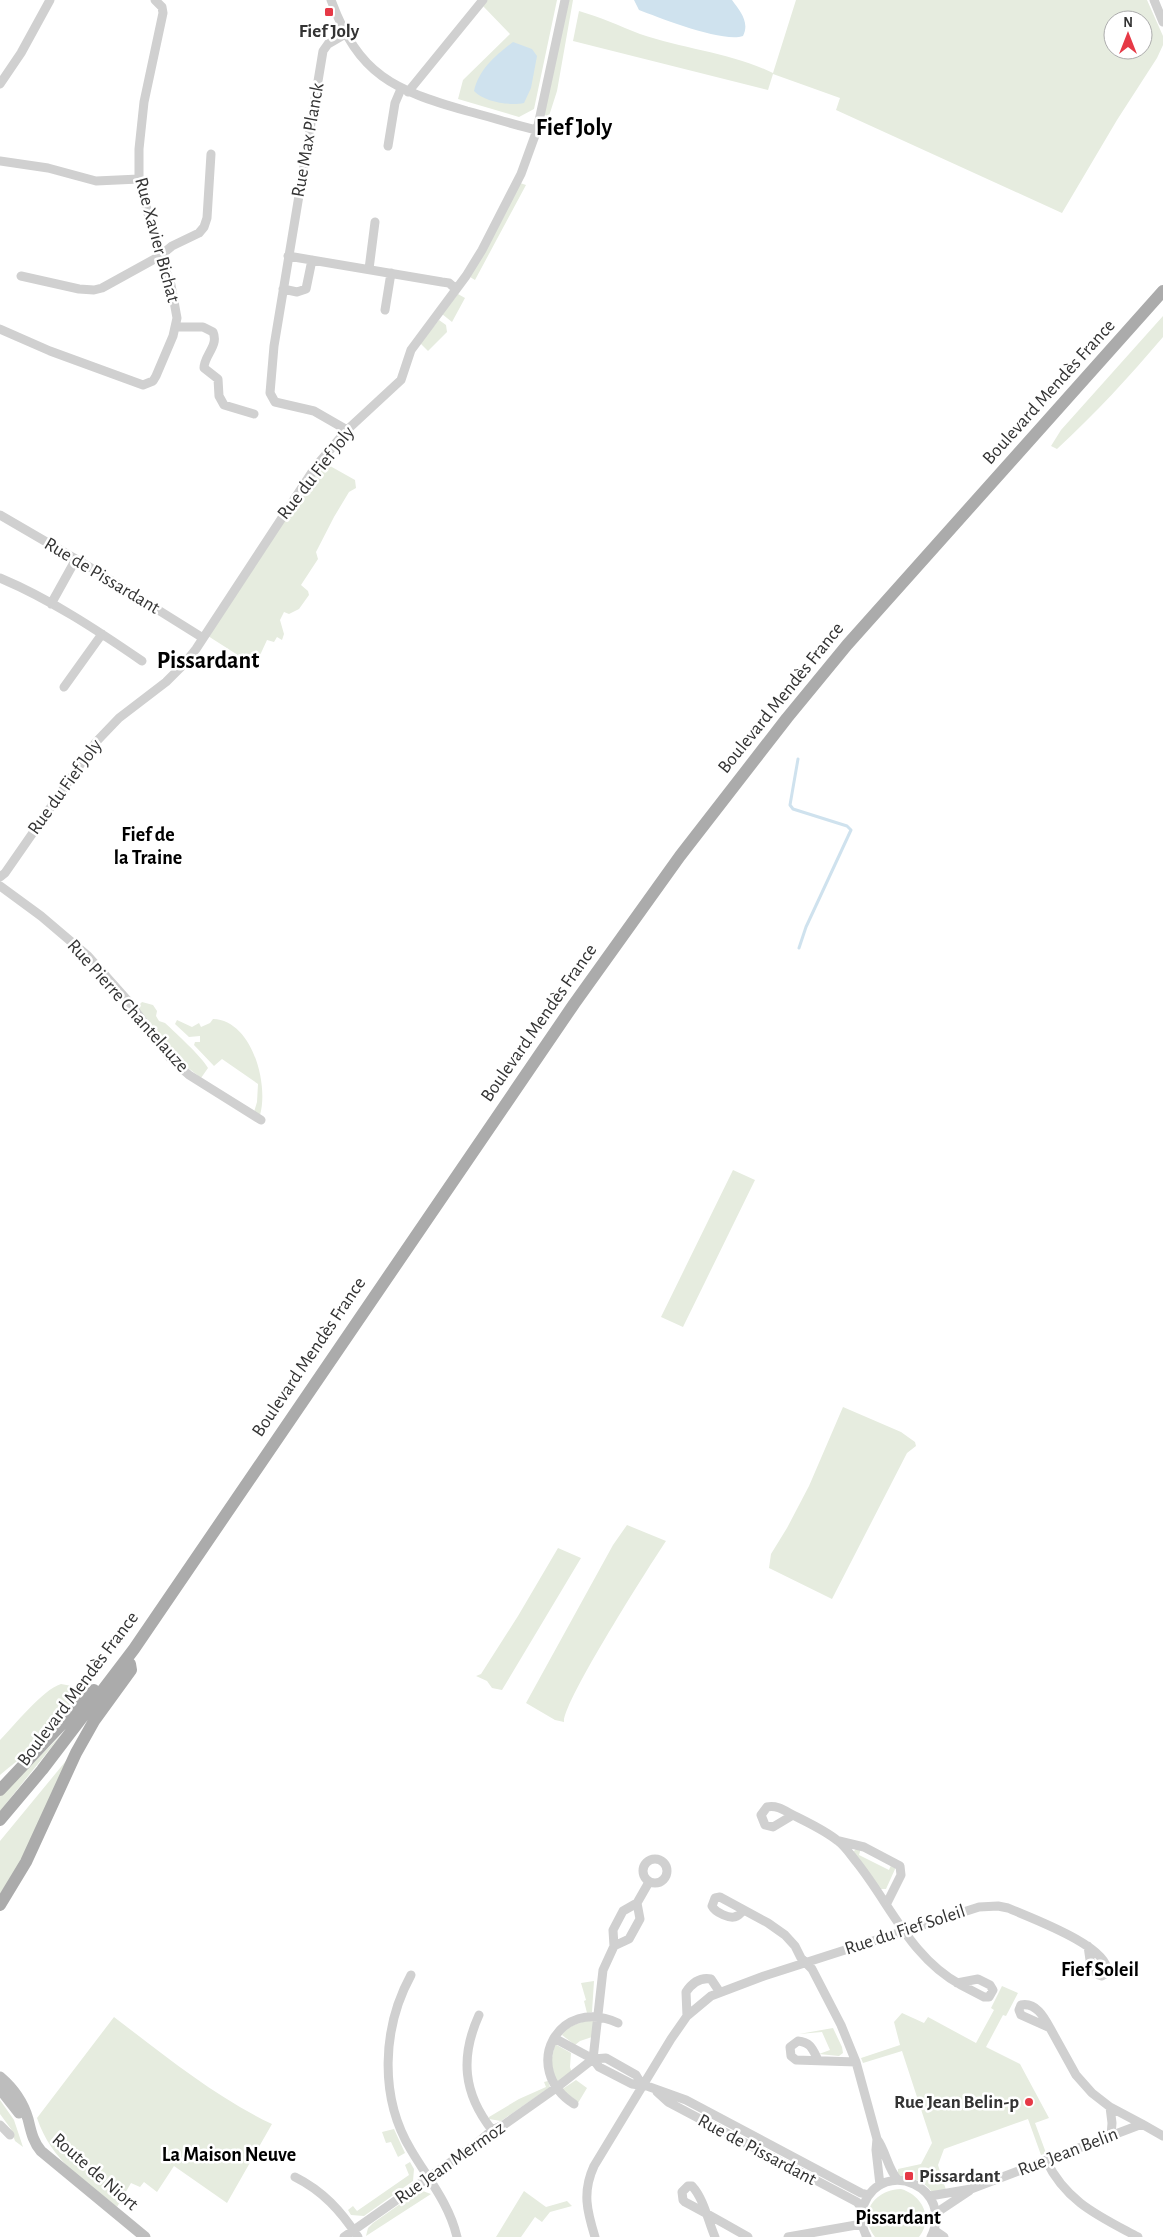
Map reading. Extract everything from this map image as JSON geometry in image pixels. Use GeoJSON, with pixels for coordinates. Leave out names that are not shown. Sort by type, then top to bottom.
{"type":"FeatureCollection","features":[{"type":"Feature","properties":{"kind":"main road","name":"Boulevard Mendès France"},"geometry":{"type":"LineString","coordinates":[[0,1820],[86,1713],[145,1633],[568,1012],[680,856],[786,718],[847,645],[1163,291]]}},
{"type":"Feature","properties":{"kind":"main road","name":"Boulevard Mendès France"},"geometry":{"type":"LineString","coordinates":[[0,1828],[47,1773],[130,1664],[548,1053],[684,859],[791,723],[856,645],[1163,302]]}},
{"type":"Feature","properties":{"kind":"main road"},"geometry":{"type":"LineString","coordinates":[[0,1790],[80,1707],[132,1641],[145,1633]]}},
{"type":"Feature","properties":{"kind":"main road"},"geometry":{"type":"LineString","coordinates":[[0,1905],[26,1862],[76,1753],[94,1721],[131,1670],[130,1664]]}},
{"type":"Feature","properties":{"kind":"main road","name":"Route de Niort"},"geometry":{"type":"LineString","coordinates":[[0,2077],[22,2104],[34,2142],[41,2151],[145,2237]]}},
{"type":"Feature","properties":{"kind":"main road","name":"Route de Niort"},"geometry":{"type":"LineString","coordinates":[[0,2089],[16,2108],[26,2138],[35,2152],[137,2237]]}},
{"type":"Feature","properties":{"kind":"street"},"geometry":{"type":"LineString","coordinates":[[0,84],[21,53],[50,0]]}},
{"type":"Feature","properties":{"kind":"street","name":"Rue Xavier Bichat"},"geometry":{"type":"LineString","coordinates":[[0,329],[50,351],[143,385],[153,381],[176,327],[175,305],[139,179],[141,120],[163,19],[162,7],[155,0]]}},
{"type":"Feature","properties":{"kind":"street"},"geometry":{"type":"LineString","coordinates":[[331,0],[344,34],[372,68],[404,90],[420,97],[537,130]]}},
{"type":"Feature","properties":{"kind":"street"},"geometry":{"type":"LineString","coordinates":[[388,146],[395,103],[404,90],[483,0]]}},
{"type":"Feature","properties":{"kind":"street","name":"Rue du Fief Joly"},"geometry":{"type":"LineString","coordinates":[[0,877],[5,873],[96,742],[119,718],[176,673],[203,638],[316,466],[347,430],[398,384],[411,350],[482,250],[520,174],[537,130],[565,0]]}},
{"type":"Feature","properties":{"kind":"street"},"geometry":{"type":"LineString","coordinates":[[1154,0],[1163,22]]}},
{"type":"Feature","properties":{"kind":"street","name":"Rue Max Planck"},"geometry":{"type":"LineString","coordinates":[[344,34],[328,44],[323,51],[274,346],[271,397],[279,404],[314,410],[347,430]]}},
{"type":"Feature","properties":{"kind":"street"},"geometry":{"type":"LineString","coordinates":[[21,276],[80,289],[94,290],[160,256],[172,246],[199,233],[204,227],[207,218],[211,154]]}},
{"type":"Feature","properties":{"kind":"street"},"geometry":{"type":"LineString","coordinates":[[0,162],[48,168],[96,181],[139,179]]}},
{"type":"Feature","properties":{"kind":"street"},"geometry":{"type":"LineString","coordinates":[[369,270],[375,222]]}},
{"type":"Feature","properties":{"kind":"street"},"geometry":{"type":"LineString","coordinates":[[288,256],[449,283],[456,289]]}},
{"type":"Feature","properties":{"kind":"street"},"geometry":{"type":"LineString","coordinates":[[283,289],[297,292],[306,288],[312,260]]}},
{"type":"Feature","properties":{"kind":"street"},"geometry":{"type":"LineString","coordinates":[[385,310],[391,273]]}},
{"type":"Feature","properties":{"kind":"street"},"geometry":{"type":"LineString","coordinates":[[176,327],[202,327],[213,332],[215,341],[204,362],[204,368],[218,379],[219,396],[224,405],[254,414]]}},
{"type":"Feature","properties":{"kind":"street","name":"Rue de Pissardant"},"geometry":{"type":"LineString","coordinates":[[0,515],[76,559],[203,638]]}},
{"type":"Feature","properties":{"kind":"street"},"geometry":{"type":"LineString","coordinates":[[51,604],[76,559]]}},
{"type":"Feature","properties":{"kind":"street"},"geometry":{"type":"LineString","coordinates":[[0,589],[2,579],[51,604],[102,634],[142,661]]}},
{"type":"Feature","properties":{"kind":"street"},"geometry":{"type":"LineString","coordinates":[[64,688],[102,634]]}},
{"type":"Feature","properties":{"kind":"street","name":"Rue Pierre Chantelauze"},"geometry":{"type":"LineString","coordinates":[[0,886],[41,916],[88,956],[129,1002],[170,1058],[189,1075],[261,1120]]}},
{"type":"Feature","properties":{"kind":"street"},"geometry":{"type":"LineString","coordinates":[[793,1815],[839,1841],[864,1847],[900,1866],[901,1875],[887,1903]]}},
{"type":"Feature","properties":{"kind":"street"},"geometry":{"type":"LineString","coordinates":[[839,1841],[887,1903],[903,1930],[926,1961],[958,1983]]}},
{"type":"Feature","properties":{"kind":"street"},"geometry":{"type":"LineString","coordinates":[[593,2059],[604,1966],[614,1946],[613,1930],[625,1909],[637,1903],[649,1882]]}},
{"type":"Feature","properties":{"kind":"street"},"geometry":{"type":"LineString","coordinates":[[614,1946],[628,1939],[640,1919],[637,1903]]}},
{"type":"Feature","properties":{"kind":"street","name":"Rue du Fief Soleil"},"geometry":{"type":"LineString","coordinates":[[595,2237],[586,2204],[587,2184],[594,2166],[642,2085],[687,2016],[703,2001],[719,1991],[979,1907],[998,1906],[1008,1908],[1088,1946]]}},
{"type":"Feature","properties":{"kind":"street"},"geometry":{"type":"LineString","coordinates":[[743,1910],[786,1935],[795,1946],[801,1958],[812,1969],[841,2025],[856,2062],[877,2139],[898,2180]]}},
{"type":"Feature","properties":{"kind":"street"},"geometry":{"type":"LineString","coordinates":[[412,1975],[399,2000],[392,2025],[388,2068],[396,2114],[409,2148],[449,2210],[457,2237]]}},
{"type":"Feature","properties":{"kind":"street"},"geometry":{"type":"LineString","coordinates":[[687,2016],[686,1992],[697,1981],[704,1978],[711,1979],[719,1991]]}},
{"type":"Feature","properties":{"kind":"street"},"geometry":{"type":"LineString","coordinates":[[479,2015],[468,2045],[467,2073],[472,2096],[492,2130]]}},
{"type":"Feature","properties":{"kind":"street"},"geometry":{"type":"LineString","coordinates":[[574,2104],[563,2097],[550,2079],[549,2047],[564,2027],[576,2019],[598,2016],[618,2023]]}},
{"type":"Feature","properties":{"kind":"street"},"geometry":{"type":"LineString","coordinates":[[1050,2028],[1080,2079],[1092,2094],[1110,2107],[1142,2124]]}},
{"type":"Feature","properties":{"kind":"street","name":"Rue de Pissardant"},"geometry":{"type":"LineString","coordinates":[[554,2038],[593,2059],[599,2066],[632,2084],[642,2085],[686,2100],[869,2195]]}},
{"type":"Feature","properties":{"kind":"street","name":"Rue Jean Mermoz"},"geometry":{"type":"LineString","coordinates":[[344,2237],[356,2234],[428,2177],[492,2130],[505,2124],[556,2088],[593,2059]]}},
{"type":"Feature","properties":{"kind":"street"},"geometry":{"type":"LineString","coordinates":[[818,2060],[856,2062]]}},
{"type":"Feature","properties":{"kind":"street","name":"Rue de Pissardant"},"geometry":{"type":"LineString","coordinates":[[653,2089],[668,2102],[857,2202],[862,2208]]}},
{"type":"Feature","properties":{"kind":"street"},"geometry":{"type":"LineString","coordinates":[[1110,2107],[1112,2123],[1110,2136]]}},
{"type":"Feature","properties":{"kind":"street","name":"Rue Jean Belin"},"geometry":{"type":"LineString","coordinates":[[930,2196],[971,2189],[1142,2124],[1163,2136]]}},
{"type":"Feature","properties":{"kind":"street"},"geometry":{"type":"LineString","coordinates":[[0,2125],[10,2135]]}},
{"type":"Feature","properties":{"kind":"street"},"geometry":{"type":"LineString","coordinates":[[877,2139],[876,2150],[880,2185]]}},
{"type":"Feature","properties":{"kind":"street"},"geometry":{"type":"LineString","coordinates":[[1046,2160],[1058,2181],[1076,2201],[1091,2212],[1138,2237]]}},
{"type":"Feature","properties":{"kind":"street"},"geometry":{"type":"LineString","coordinates":[[295,2177],[312,2186],[327,2198],[356,2234]]}},
{"type":"Feature","properties":{"kind":"street"},"geometry":{"type":"LineString","coordinates":[[867,2237],[862,2224],[862,2208],[869,2195],[880,2185],[898,2180],[914,2183],[930,2196],[936,2213],[932,2234],[944,2237]]}},
{"type":"Feature","properties":{"kind":"street","name":"Rue Jean Belin"},"geometry":{"type":"LineString","coordinates":[[936,2213],[971,2189]]}},
{"type":"Feature","properties":{"kind":"street"},"geometry":{"type":"LineString","coordinates":[[715,2237],[705,2212],[748,2237]]}},
{"type":"Feature","properties":{"kind":"street"},"geometry":{"type":"LineString","coordinates":[[792,2236],[820,2234],[862,2224]]}},
{"type":"Feature","properties":{"kind":"shaded area"},"geometry":{"type":"Polygon","coordinates":[[[486,0],[557,0],[534,109],[519,117],[458,99],[463,80],[510,34],[482,5],[486,0]]]}},
{"type":"Feature","properties":{"kind":"shaded area"},"geometry":{"type":"Polygon","coordinates":[[[569,0],[573,0],[557,91],[549,116],[544,115],[569,0]]]}},
{"type":"Feature","properties":{"kind":"shaded area"},"geometry":{"type":"Polygon","coordinates":[[[796,0],[1147,0],[1151,10],[1103,10],[1103,60],[1153,60],[1153,14],[1163,36],[1163,45],[1157,58],[1117,120],[1062,213],[836,110],[840,98],[773,74],[768,90],[573,41],[579,11],[640,34],[757,66],[773,73],[796,0]]]}},
{"type":"Feature","properties":{"kind":"shaded area"},"geometry":{"type":"Polygon","coordinates":[[[520,183],[526,185],[475,280],[470,277],[520,183]]]}},
{"type":"Feature","properties":{"kind":"shaded area"},"geometry":{"type":"Polygon","coordinates":[[[458,294],[465,298],[452,322],[442,314],[458,294]]]}},
{"type":"Feature","properties":{"kind":"shaded area"},"geometry":{"type":"Polygon","coordinates":[[[1163,316],[1163,337],[1112,395],[1071,436],[1057,449],[1051,446],[1061,430],[1163,316]]]}},
{"type":"Feature","properties":{"kind":"shaded area"},"geometry":{"type":"Polygon","coordinates":[[[439,320],[446,325],[447,332],[428,351],[420,343],[439,320]]]}},
{"type":"Feature","properties":{"kind":"shaded area"},"geometry":{"type":"Polygon","coordinates":[[[323,462],[355,480],[356,488],[349,492],[334,517],[316,552],[318,559],[301,585],[308,591],[309,595],[299,609],[289,614],[284,612],[280,620],[284,634],[282,640],[277,637],[274,642],[267,640],[255,666],[208,636],[323,462]]]}},
{"type":"Feature","properties":{"kind":"shaded area"},"geometry":{"type":"Polygon","coordinates":[[[142,1002],[153,1005],[157,1011],[156,1016],[159,1021],[170,1027],[205,1063],[208,1068],[201,1078],[169,1053],[137,1007],[142,1002]]]}},
{"type":"Feature","properties":{"kind":"shaded area"},"geometry":{"type":"Polygon","coordinates":[[[213,1019],[227,1022],[238,1030],[254,1056],[262,1087],[260,1115],[254,1112],[257,1102],[258,1084],[222,1059],[214,1066],[194,1045],[195,1042],[200,1042],[200,1036],[189,1037],[175,1024],[177,1020],[192,1027],[199,1023],[201,1027],[210,1023],[213,1019]]]}},
{"type":"Feature","properties":{"kind":"shaded area"},"geometry":{"type":"Polygon","coordinates":[[[733,1170],[755,1180],[683,1327],[661,1317],[733,1170]]]}},
{"type":"Feature","properties":{"kind":"shaded area"},"geometry":{"type":"Polygon","coordinates":[[[843,1407],[901,1432],[915,1442],[916,1446],[907,1453],[832,1599],[769,1568],[771,1554],[809,1486],[843,1407]]]}},
{"type":"Feature","properties":{"kind":"shaded area"},"geometry":{"type":"Polygon","coordinates":[[[627,1525],[666,1541],[591,1663],[567,1710],[564,1722],[555,1720],[526,1703],[613,1545],[627,1525]]]}},
{"type":"Feature","properties":{"kind":"shaded area"},"geometry":{"type":"Polygon","coordinates":[[[558,1548],[581,1558],[502,1690],[492,1688],[487,1681],[476,1676],[481,1674],[558,1548]]]}},
{"type":"Feature","properties":{"kind":"shaded area"},"geometry":{"type":"Polygon","coordinates":[[[61,1684],[72,1686],[74,1691],[65,1713],[44,1737],[0,1775],[0,1740],[37,1700],[61,1684]]]}},
{"type":"Feature","properties":{"kind":"shaded area"},"geometry":{"type":"Polygon","coordinates":[[[62,1734],[0,1811],[0,1796],[62,1734]]]}},
{"type":"Feature","properties":{"kind":"shaded area"},"geometry":{"type":"Polygon","coordinates":[[[70,1756],[22,1859],[0,1894],[0,1841],[70,1756]]]}},
{"type":"Feature","properties":{"kind":"shaded area"},"geometry":{"type":"Polygon","coordinates":[[[861,1848],[859,1855],[889,1870],[892,1863],[896,1867],[886,1889],[880,1889],[853,1852],[861,1848]]]}},
{"type":"Feature","properties":{"kind":"shaded area"},"geometry":{"type":"Polygon","coordinates":[[[594,1981],[592,2012],[587,2013],[584,2001],[586,2000],[581,1983],[594,1981]]]}},
{"type":"Feature","properties":{"kind":"shaded area"},"geometry":{"type":"Polygon","coordinates":[[[1002,1986],[1018,1993],[1006,2016],[1003,2015],[986,2047],[1020,2064],[1049,2118],[1035,2123],[1046,2153],[1041,2155],[1028,2119],[944,2149],[938,2165],[946,2190],[932,2192],[921,2182],[898,2176],[898,2169],[921,2164],[932,2143],[902,2051],[863,2063],[861,2058],[900,2045],[894,2022],[902,2013],[924,2023],[928,2017],[976,2043],[994,2010],[991,2008],[1002,1986]]]}},
{"type":"Feature","properties":{"kind":"shaded area"},"geometry":{"type":"Polygon","coordinates":[[[114,2017],[210,2088],[272,2124],[227,2203],[174,2166],[157,2192],[144,2182],[140,2187],[131,2183],[117,2207],[70,2168],[51,2147],[37,2118],[114,2017]]]}},
{"type":"Feature","properties":{"kind":"shaded area"},"geometry":{"type":"Polygon","coordinates":[[[594,2020],[592,2037],[575,2045],[562,2035],[576,2024],[594,2020]]]}},
{"type":"Feature","properties":{"kind":"shaded area"},"geometry":{"type":"Polygon","coordinates":[[[833,2028],[842,2047],[843,2053],[839,2056],[819,2054],[830,2050],[822,2032],[799,2034],[833,2028]]]}},
{"type":"Feature","properties":{"kind":"shaded area"},"geometry":{"type":"Polygon","coordinates":[[[555,2044],[571,2053],[570,2067],[572,2073],[556,2083],[551,2062],[555,2044]]]}},
{"type":"Feature","properties":{"kind":"shaded area"},"geometry":{"type":"Polygon","coordinates":[[[576,2080],[587,2088],[578,2103],[561,2090],[576,2080]]]}},
{"type":"Feature","properties":{"kind":"shaded area"},"geometry":{"type":"Polygon","coordinates":[[[548,2081],[550,2087],[501,2121],[489,2119],[489,2117],[519,2099],[546,2087],[544,2082],[548,2081]]]}},
{"type":"Feature","properties":{"kind":"shaded area"},"geometry":{"type":"Polygon","coordinates":[[[0,2100],[14,2120],[23,2147],[15,2141],[11,2129],[0,2114],[0,2100]]]}},
{"type":"Feature","properties":{"kind":"shaded area"},"geometry":{"type":"Polygon","coordinates":[[[394,2129],[405,2153],[398,2157],[391,2142],[386,2143],[382,2132],[394,2129]]]}},
{"type":"Feature","properties":{"kind":"shaded area"},"geometry":{"type":"Polygon","coordinates":[[[410,2162],[414,2169],[413,2181],[364,2216],[351,2215],[348,2210],[353,2206],[357,2211],[409,2175],[405,2165],[410,2162]]]}},
{"type":"Feature","properties":{"kind":"shaded area"},"geometry":{"type":"Polygon","coordinates":[[[901,2189],[915,2196],[924,2208],[925,2222],[923,2230],[919,2237],[875,2237],[868,2220],[868,2212],[871,2205],[883,2194],[891,2190],[901,2189]]]}},
{"type":"Feature","properties":{"kind":"shaded area"},"geometry":{"type":"Polygon","coordinates":[[[420,2190],[431,2194],[366,2236],[368,2228],[373,2223],[420,2190]]]}},
{"type":"Feature","properties":{"kind":"shaded area"},"geometry":{"type":"Polygon","coordinates":[[[524,2191],[546,2207],[567,2201],[572,2206],[550,2212],[542,2222],[535,2217],[521,2237],[496,2237],[524,2191]]]}},
{"type":"Feature","properties":{"kind":"water"},"geometry":{"type":"Polygon","coordinates":[[[634,0],[732,0],[745,21],[745,31],[743,36],[734,37],[707,33],[639,10],[634,0]]]}},
{"type":"Feature","properties":{"kind":"water"},"geometry":{"type":"Polygon","coordinates":[[[513,42],[532,49],[537,56],[531,88],[524,103],[498,102],[478,95],[474,91],[484,69],[513,42]]]}},
{"type":"Feature","properties":{"kind":"waterway"},"geometry":{"type":"LineString","coordinates":[[798,759],[790,805],[793,809],[847,826],[851,830],[806,927],[799,948]]}},
{"type":"Feature","properties":{"kind":"place","name":"Fief Joly"},"geometry":{"type":"Point","coordinates":[329,12]}},
{"type":"Feature","properties":{"kind":"place","name":"Rue Jean Belin-p"},"geometry":{"type":"Point","coordinates":[1029,2102]}},
{"type":"Feature","properties":{"kind":"place","name":"Pissardant"},"geometry":{"type":"Point","coordinates":[909,2176]}},
{"type":"Feature","properties":{"kind":"district","name":"Fief Joly"},"geometry":{"type":"Point","coordinates":[574,128]}},
{"type":"Feature","properties":{"kind":"district","name":"Pissardant"},"geometry":{"type":"Point","coordinates":[208,661]}},
{"type":"Feature","properties":{"kind":"district","name":"Fief de la Traine"},"geometry":{"type":"Point","coordinates":[148,846]}},
{"type":"Feature","properties":{"kind":"district","name":"Fief Soleil"},"geometry":{"type":"Point","coordinates":[1100,1970]}},
{"type":"Feature","properties":{"kind":"district","name":"La Maison Neuve"},"geometry":{"type":"Point","coordinates":[229,2155]}},
{"type":"Feature","properties":{"kind":"district","name":"Pissardant"},"geometry":{"type":"Point","coordinates":[898,2218]}}]}
